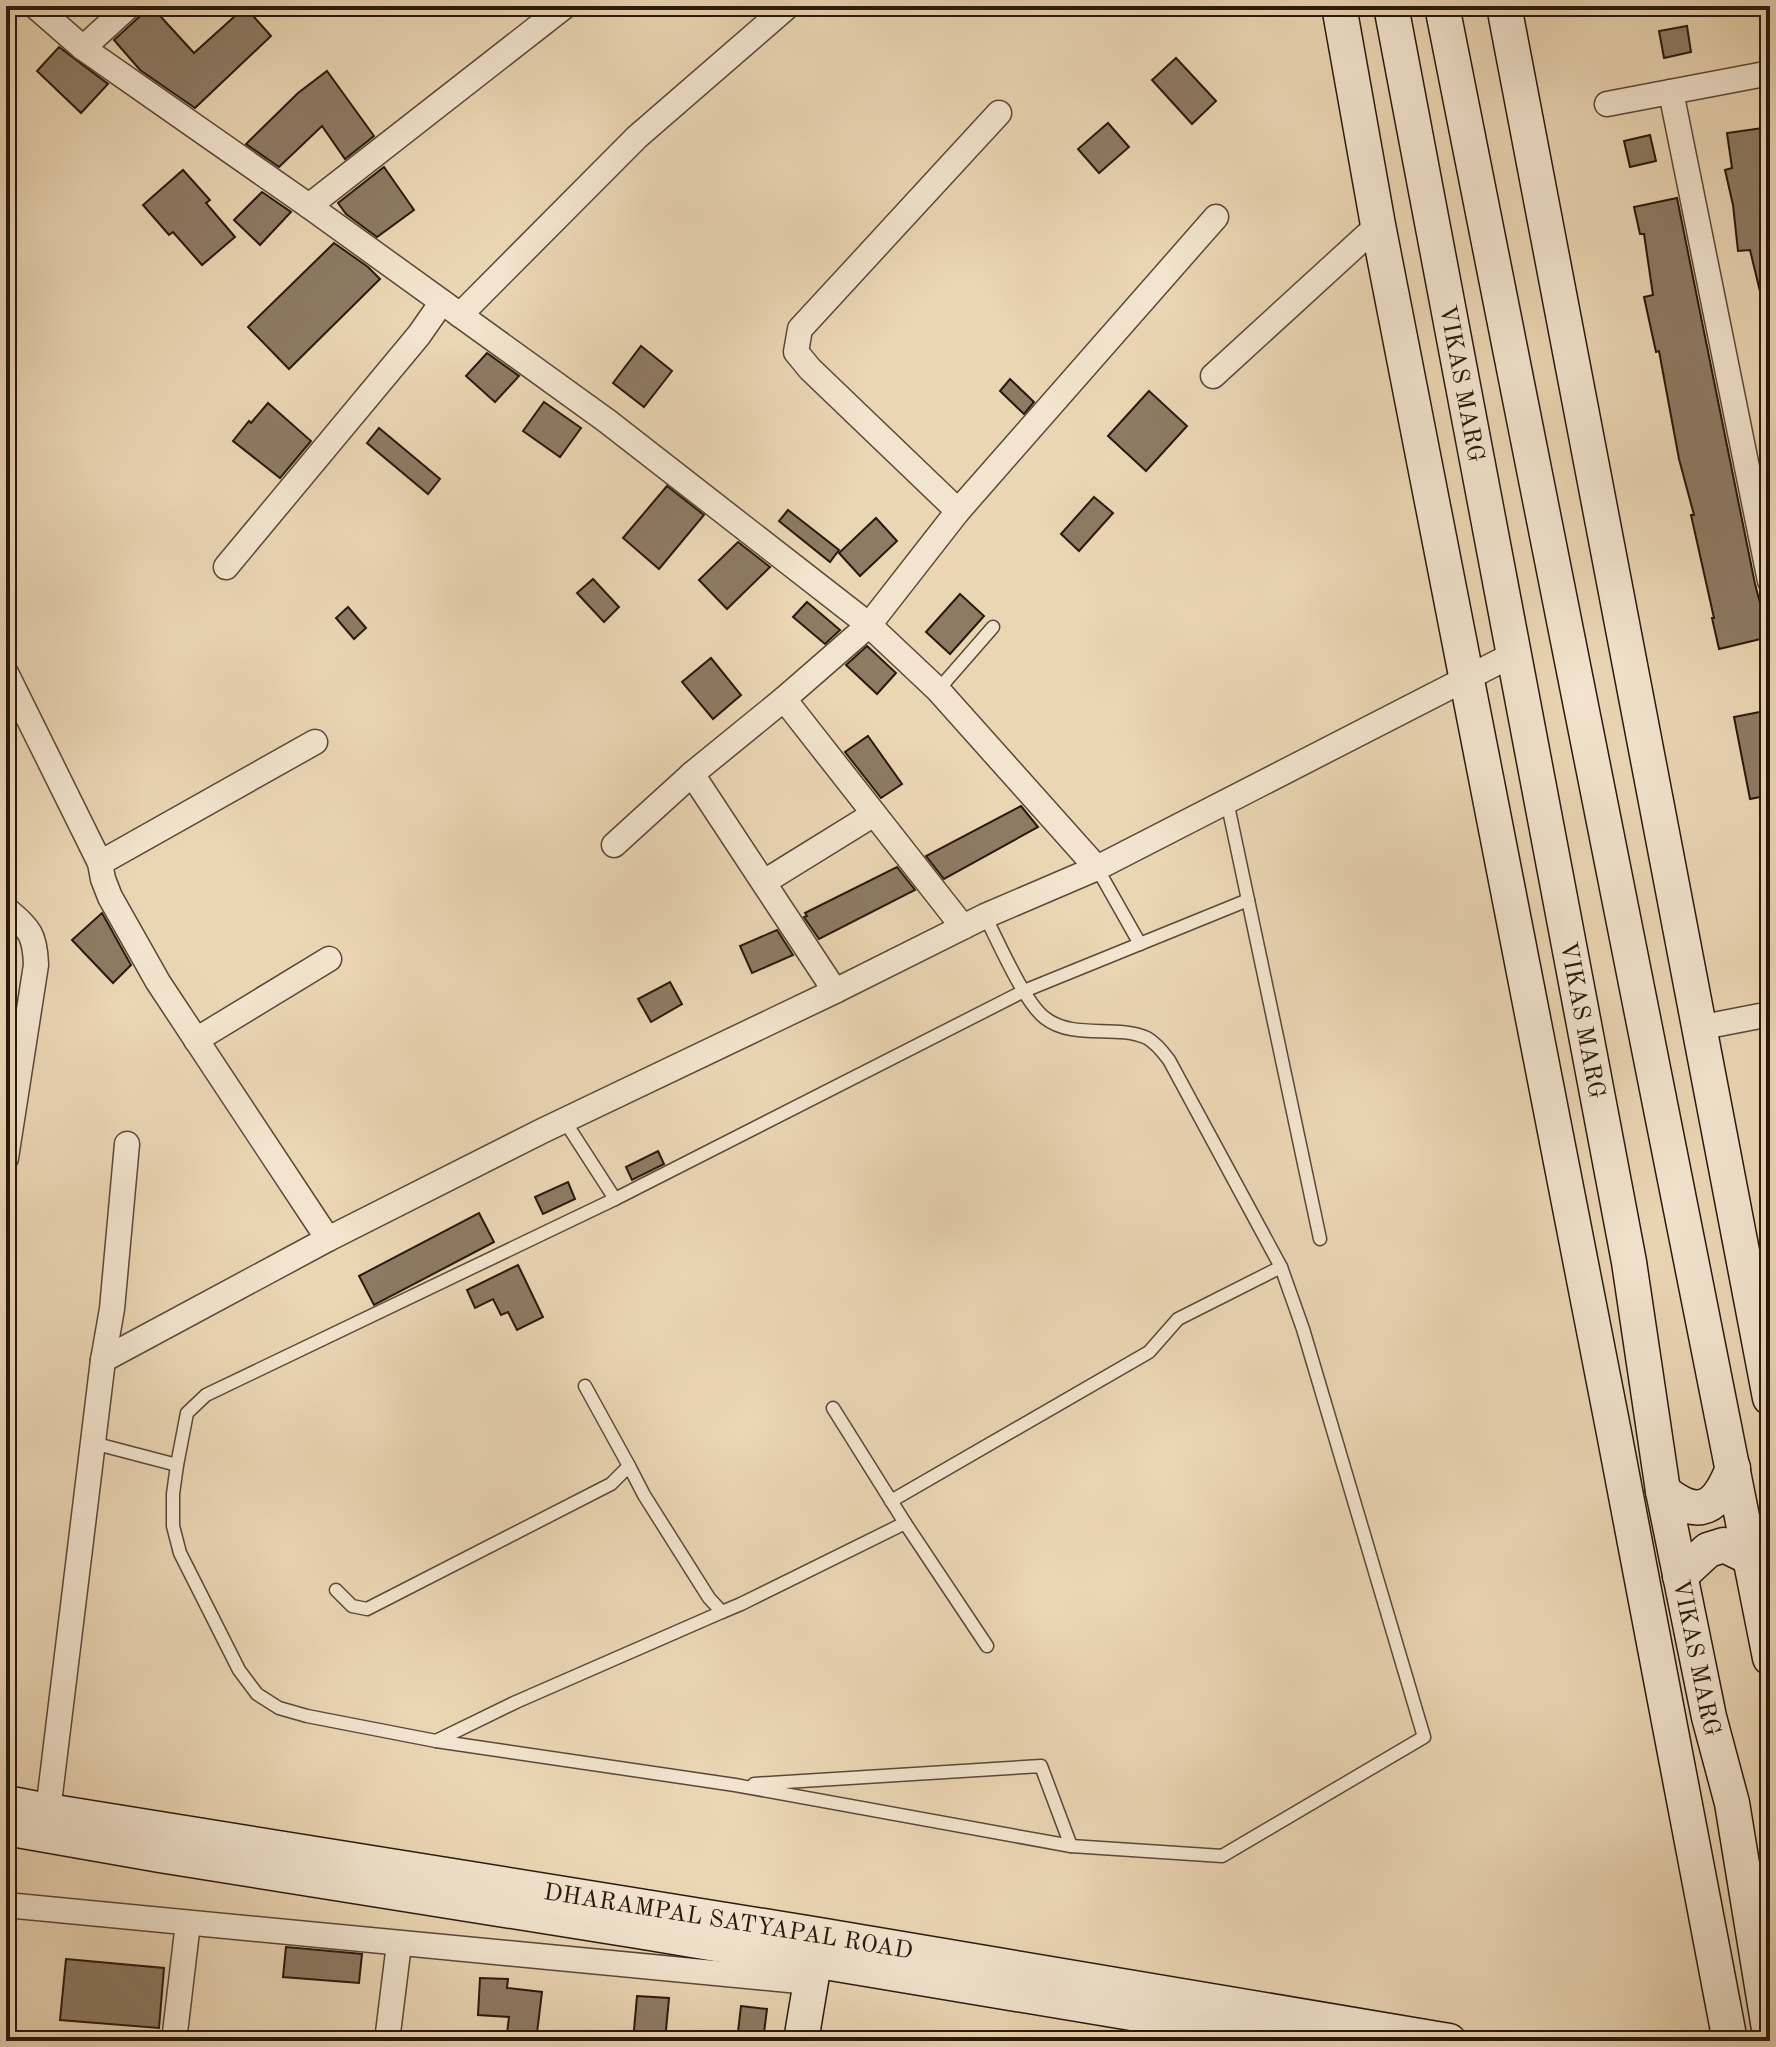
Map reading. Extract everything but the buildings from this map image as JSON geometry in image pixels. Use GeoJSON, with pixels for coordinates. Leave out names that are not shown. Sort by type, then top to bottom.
{"type":"FeatureCollection","features":[{"type":"Feature","properties":{"kind":"street"},"geometry":{"type":"LineString","coordinates":[[35,6],[83,48],[607,421],[869,625],[938,690],[1097,868]]}},
{"type":"Feature","properties":{"kind":"street"},"geometry":{"type":"LineString","coordinates":[[83,48],[129,6]]}},
{"type":"Feature","properties":{"kind":"street"},"geometry":{"type":"LineString","coordinates":[[309,206],[565,6]]}},
{"type":"Feature","properties":{"kind":"street"},"geometry":{"type":"LineString","coordinates":[[226,567],[419,335],[637,137],[788,6]]}},
{"type":"Feature","properties":{"kind":"street"},"geometry":{"type":"LineString","coordinates":[[1339,6],[1378,225],[1730,2041]]}},
{"type":"Feature","properties":{"kind":"street","name":"VIKAS MARG"},"geometry":{"type":"LineString","coordinates":[[1391,6],[1629,1262],[1663,1491],[1709,1717],[1732,1803],[1770,2035]]}},
{"type":"Feature","properties":{"kind":"street"},"geometry":{"type":"LineString","coordinates":[[1442,6],[1770,1658]]}},
{"type":"Feature","properties":{"kind":"street"},"geometry":{"type":"LineString","coordinates":[[1504,6],[1770,1398]]}},
{"type":"Feature","properties":{"kind":"street"},"geometry":{"type":"LineString","coordinates":[[1607,104],[1770,73]]}},
{"type":"Feature","properties":{"kind":"street"},"geometry":{"type":"LineString","coordinates":[[1671,92],[1759,468],[1770,581]]}},
{"type":"Feature","properties":{"kind":"street"},"geometry":{"type":"LineString","coordinates":[[958,511],[796,352],[800,329],[999,113]]}},
{"type":"Feature","properties":{"kind":"street"},"geometry":{"type":"LineString","coordinates":[[614,845],[692,774],[869,625],[958,511],[1216,217]]}},
{"type":"Feature","properties":{"kind":"street"},"geometry":{"type":"LineString","coordinates":[[1213,376],[1378,225]]}},
{"type":"Feature","properties":{"kind":"street"},"geometry":{"type":"LineString","coordinates":[[103,1360],[328,1239],[564,1120],[974,922],[1097,868],[1514,654]]}},
{"type":"Feature","properties":{"kind":"street"},"geometry":{"type":"LineString","coordinates":[[6,673],[100,863],[110,897],[158,982],[328,1239]]}},
{"type":"Feature","properties":{"kind":"street"},"geometry":{"type":"LineString","coordinates":[[784,699],[874,814],[974,922]]}},
{"type":"Feature","properties":{"kind":"street"},"geometry":{"type":"LineString","coordinates":[[100,863],[315,742]]}},
{"type":"Feature","properties":{"kind":"street"},"geometry":{"type":"LineString","coordinates":[[692,774],[835,991]]}},
{"type":"Feature","properties":{"kind":"street"},"geometry":{"type":"LineString","coordinates":[[764,882],[874,814]]}},
{"type":"Feature","properties":{"kind":"street"},"geometry":{"type":"LineString","coordinates":[[6,909],[28,929],[36,945],[36,965],[6,1158]]}},
{"type":"Feature","properties":{"kind":"street"},"geometry":{"type":"LineString","coordinates":[[196,1040],[329,959]]}},
{"type":"Feature","properties":{"kind":"street"},"geometry":{"type":"LineString","coordinates":[[1698,1028],[1770,1014]]}},
{"type":"Feature","properties":{"kind":"street"},"geometry":{"type":"LineString","coordinates":[[48,1811],[103,1360],[112,1309],[127,1144]]}},
{"type":"Feature","properties":{"kind":"street"},"geometry":{"type":"LineString","coordinates":[[1663,1491],[1687,1507],[1708,1505],[1725,1488],[1733,1468]]}},
{"type":"Feature","properties":{"kind":"street"},"geometry":{"type":"LineString","coordinates":[[1680,1576],[1708,1550],[1724,1545],[1751,1558]]}},
{"type":"Feature","properties":{"kind":"street","name":"DHARAMPAL SATYAPAL ROAD"},"geometry":{"type":"LineString","coordinates":[[6,1803],[814,1959],[1449,2041]]}},
{"type":"Feature","properties":{"kind":"street","name":"DHARAMPAL SATYAPAL ROAD"},"geometry":{"type":"LineString","coordinates":[[6,1828],[1300,2041]]}},
{"type":"Feature","properties":{"kind":"street"},"geometry":{"type":"LineString","coordinates":[[6,1905],[399,1944],[814,1959],[801,2041]]}},
{"type":"Feature","properties":{"kind":"street"},"geometry":{"type":"LineString","coordinates":[[174,2041],[188,1923]]}},
{"type":"Feature","properties":{"kind":"street"},"geometry":{"type":"LineString","coordinates":[[387,2041],[399,1944]]}},
{"type":"Feature","properties":{"kind":"lane"},"geometry":{"type":"LineString","coordinates":[[938,690],[993,627]]}},
{"type":"Feature","properties":{"kind":"lane"},"geometry":{"type":"LineString","coordinates":[[1227,801],[1320,1239]]}},
{"type":"Feature","properties":{"kind":"lane"},"geometry":{"type":"LineString","coordinates":[[1097,868],[1140,944]]}},
{"type":"Feature","properties":{"kind":"lane"},"geometry":{"type":"LineString","coordinates":[[974,922],[1024,991],[1041,1016],[1055,1025],[1128,1033],[1148,1039],[1169,1060],[1281,1267],[1307,1344],[1424,1737],[1222,1856],[1071,1846],[735,1785],[436,1741],[307,1716],[279,1708],[257,1694],[239,1670],[180,1553],[173,1526],[173,1494],[187,1413],[206,1395],[615,1199],[1024,991],[1248,900]]}},
{"type":"Feature","properties":{"kind":"lane"},"geometry":{"type":"LineString","coordinates":[[564,1120],[615,1199]]}},
{"type":"Feature","properties":{"kind":"lane"},"geometry":{"type":"LineString","coordinates":[[891,1501],[1149,1352],[1178,1319],[1281,1267]]}},
{"type":"Feature","properties":{"kind":"lane"},"geometry":{"type":"LineString","coordinates":[[585,1386],[644,1495],[709,1598],[722,1612]]}},
{"type":"Feature","properties":{"kind":"lane"},"geometry":{"type":"LineString","coordinates":[[833,1408],[987,1646]]}},
{"type":"Feature","properties":{"kind":"lane"},"geometry":{"type":"LineString","coordinates":[[93,1443],[177,1465]]}},
{"type":"Feature","properties":{"kind":"lane"},"geometry":{"type":"LineString","coordinates":[[336,1590],[352,1606],[367,1609],[611,1484],[629,1466]]}},
{"type":"Feature","properties":{"kind":"lane"},"geometry":{"type":"LineString","coordinates":[[436,1741],[516,1702],[741,1604],[905,1523]]}},
{"type":"Feature","properties":{"kind":"lane"},"geometry":{"type":"LineString","coordinates":[[735,1785],[1041,1766],[1071,1846]]}}]}
